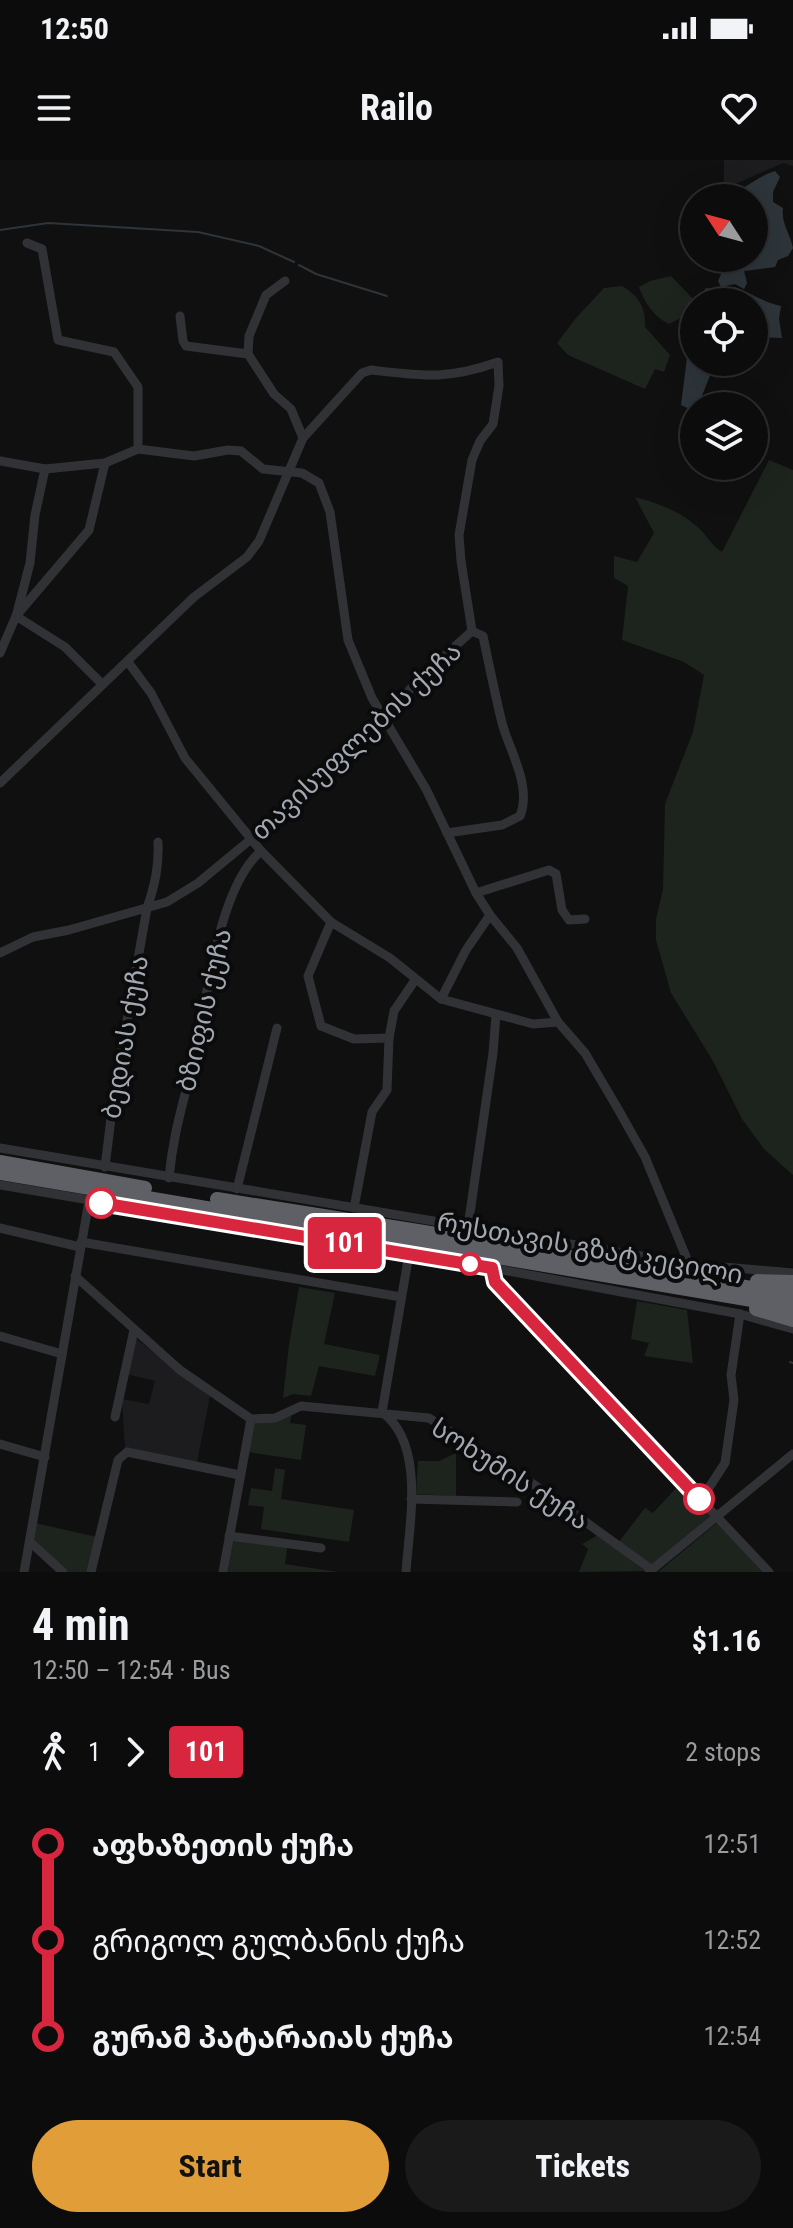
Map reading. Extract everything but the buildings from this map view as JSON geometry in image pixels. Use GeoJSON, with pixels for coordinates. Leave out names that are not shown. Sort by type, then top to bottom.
{"type":"FeatureCollection","features":[{"type":"Feature","properties":{"kind":"highway","name":"რუსთავის გზატკეცილი"},"geometry":{"type":"LineString","coordinates":[[0,1162],[165,1191],[684,1270],[793,1295]]}},
{"type":"Feature","properties":{"kind":"highway","name":"რუსთავის გზატკეცილი"},"geometry":{"type":"LineString","coordinates":[[0,1173],[793,1307]]}},
{"type":"Feature","properties":{"kind":"highway"},"geometry":{"type":"LineString","coordinates":[[684,1270],[793,1282]]}},
{"type":"Feature","properties":{"kind":"highway"},"geometry":{"type":"LineString","coordinates":[[691,1290],[793,1320]]}},
{"type":"Feature","properties":{"kind":"street"},"geometry":{"type":"LineString","coordinates":[[27,243],[42,249],[58,340],[114,352],[138,387],[138,449]]}},
{"type":"Feature","properties":{"kind":"street"},"geometry":{"type":"LineString","coordinates":[[0,783],[194,597],[247,557],[259,541],[303,438],[291,409],[274,394],[248,354],[249,336],[266,295],[285,281]]}},
{"type":"Feature","properties":{"kind":"street"},"geometry":{"type":"LineString","coordinates":[[180,316],[186,346],[248,354]]}},
{"type":"Feature","properties":{"kind":"street","name":"თავისუფლების ქუჩა"},"geometry":{"type":"LineString","coordinates":[[0,953],[33,937],[167,902],[198,883],[285,811],[351,743],[383,720],[420,678],[472,631],[461,561],[460,532],[472,460],[480,441],[493,424],[499,386],[498,362],[467,373],[446,376],[371,370],[362,373],[303,438]]}},
{"type":"Feature","properties":{"kind":"street"},"geometry":{"type":"LineString","coordinates":[[0,461],[45,469],[105,463],[138,449],[194,456],[241,451],[263,469],[310,477],[323,489],[330,512],[348,640],[383,720],[426,789],[476,893],[517,948],[558,1022],[585,1053],[645,1157],[684,1270]]}},
{"type":"Feature","properties":{"kind":"street"},"geometry":{"type":"LineString","coordinates":[[16,616],[89,530],[105,463]]}},
{"type":"Feature","properties":{"kind":"street"},"geometry":{"type":"LineString","coordinates":[[0,653],[16,616],[30,563],[35,515],[45,469]]}},
{"type":"Feature","properties":{"kind":"street"},"geometry":{"type":"LineString","coordinates":[[16,616],[65,647],[102,684]]}},
{"type":"Feature","properties":{"kind":"street"},"geometry":{"type":"LineString","coordinates":[[447,833],[502,825],[520,816],[524,807],[524,794],[503,725],[483,636],[472,631]]}},
{"type":"Feature","properties":{"kind":"street"},"geometry":{"type":"LineString","coordinates":[[128,662],[151,693],[185,758],[261,851],[331,922],[390,958],[441,999],[533,1024],[558,1022]]}},
{"type":"Feature","properties":{"kind":"street","name":"ბედიას ქუჩა"},"geometry":{"type":"LineString","coordinates":[[105,1167],[114,1094],[147,908],[156,884],[158,842]]}},
{"type":"Feature","properties":{"kind":"street","name":"ბზიფის ქუჩა"},"geometry":{"type":"LineString","coordinates":[[169,1178],[173,1138],[227,911],[240,876],[261,851]]}},
{"type":"Feature","properties":{"kind":"street"},"geometry":{"type":"LineString","coordinates":[[476,893],[549,870],[556,874],[562,910],[569,920],[585,919]]}},
{"type":"Feature","properties":{"kind":"street"},"geometry":{"type":"LineString","coordinates":[[441,999],[466,950],[490,915]]}},
{"type":"Feature","properties":{"kind":"street"},"geometry":{"type":"LineString","coordinates":[[331,922],[308,976],[321,1026],[354,1039],[389,1038]]}},
{"type":"Feature","properties":{"kind":"street"},"geometry":{"type":"LineString","coordinates":[[354,1208],[372,1112],[387,1090],[389,1038],[394,1011],[415,980]]}},
{"type":"Feature","properties":{"kind":"street"},"geometry":{"type":"LineString","coordinates":[[468,1227],[496,1015]]}},
{"type":"Feature","properties":{"kind":"street"},"geometry":{"type":"LineString","coordinates":[[237,1189],[277,1028]]}},
{"type":"Feature","properties":{"kind":"street"},"geometry":{"type":"LineString","coordinates":[[0,1148],[468,1227],[684,1270],[793,1273]]}},
{"type":"Feature","properties":{"kind":"street"},"geometry":{"type":"LineString","coordinates":[[0,1185],[492,1268],[740,1314],[793,1329]]}},
{"type":"Feature","properties":{"kind":"street"},"geometry":{"type":"LineString","coordinates":[[24,1572],[89,1201]]}},
{"type":"Feature","properties":{"kind":"street"},"geometry":{"type":"LineString","coordinates":[[0,1228],[401,1297]]}},
{"type":"Feature","properties":{"kind":"street"},"geometry":{"type":"LineString","coordinates":[[406,1572],[411,1474],[401,1434],[382,1412],[409,1254]]}},
{"type":"Feature","properties":{"kind":"street"},"geometry":{"type":"LineString","coordinates":[[492,1268],[495,1282],[769,1572]]}},
{"type":"Feature","properties":{"kind":"street"},"geometry":{"type":"LineString","coordinates":[[75,1276],[180,1370],[251,1419],[223,1572]]}},
{"type":"Feature","properties":{"kind":"street"},"geometry":{"type":"LineString","coordinates":[[701,1500],[725,1463],[734,1400],[731,1375],[740,1314]]}},
{"type":"Feature","properties":{"kind":"street"},"geometry":{"type":"LineString","coordinates":[[115,1417],[134,1330]]}},
{"type":"Feature","properties":{"kind":"street"},"geometry":{"type":"LineString","coordinates":[[0,1336],[62,1354]]}},
{"type":"Feature","properties":{"kind":"street","name":"სოხუმის ქუჩა"},"geometry":{"type":"LineString","coordinates":[[251,1419],[275,1418],[301,1406],[429,1418],[533,1484],[651,1571]]}},
{"type":"Feature","properties":{"kind":"street"},"geometry":{"type":"LineString","coordinates":[[0,1444],[45,1457]]}},
{"type":"Feature","properties":{"kind":"street"},"geometry":{"type":"LineString","coordinates":[[91,1572],[122,1454],[127,1452],[240,1475]]}},
{"type":"Feature","properties":{"kind":"street"},"geometry":{"type":"LineString","coordinates":[[651,1571],[793,1454]]}},
{"type":"Feature","properties":{"kind":"street"},"geometry":{"type":"LineString","coordinates":[[411,1499],[517,1502]]}},
{"type":"Feature","properties":{"kind":"street"},"geometry":{"type":"LineString","coordinates":[[229,1536],[321,1548]]}},
{"type":"Feature","properties":{"kind":"street"},"geometry":{"type":"LineString","coordinates":[[30,1542],[63,1572]]}},
{"type":"Feature","properties":{"kind":"shaded area"},"geometry":{"type":"Polygon","coordinates":[[[724,160],[793,160],[793,166],[783,163],[735,184],[724,184],[724,160]]]}},
{"type":"Feature","properties":{"kind":"shaded area"},"geometry":{"type":"Polygon","coordinates":[[[775,171],[780,177],[773,192],[773,202],[783,208],[784,224],[793,248],[788,256],[778,260],[775,267],[768,268],[768,184],[750,184],[775,171]]]}},
{"type":"Feature","properties":{"kind":"shaded area"},"geometry":{"type":"Polygon","coordinates":[[[722,272],[744,272],[747,283],[744,288],[735,284],[721,287],[718,281],[722,272]]]}},
{"type":"Feature","properties":{"kind":"shaded area"},"geometry":{"type":"Polygon","coordinates":[[[671,276],[683,288],[680,288],[680,318],[669,324],[650,308],[639,287],[671,276]]]}},
{"type":"Feature","properties":{"kind":"shaded area"},"geometry":{"type":"Polygon","coordinates":[[[622,286],[637,298],[643,308],[645,327],[670,355],[664,372],[655,369],[645,389],[568,355],[557,343],[604,288],[622,286]]]}},
{"type":"Feature","properties":{"kind":"shaded area"},"geometry":{"type":"Polygon","coordinates":[[[768,302],[781,306],[779,319],[782,338],[768,338],[768,302]]]}},
{"type":"Feature","properties":{"kind":"shaded area"},"geometry":{"type":"Polygon","coordinates":[[[685,376],[710,376],[704,392],[683,392],[685,376]]]}},
{"type":"Feature","properties":{"kind":"shaded area"},"geometry":{"type":"Polygon","coordinates":[[[768,462],[793,470],[793,1175],[764,1149],[742,1119],[713,1061],[671,993],[656,940],[656,919],[663,889],[665,804],[693,732],[704,675],[684,662],[622,640],[628,586],[614,578],[614,556],[637,562],[654,533],[635,497],[685,517],[722,552],[759,480],[768,480],[768,462]]]}},
{"type":"Feature","properties":{"kind":"shaded area"},"geometry":{"type":"Polygon","coordinates":[[[299,1287],[335,1293],[324,1344],[380,1355],[375,1376],[319,1366],[311,1396],[293,1394],[283,1398],[299,1287]]]}},
{"type":"Feature","properties":{"kind":"shaded area"},"geometry":{"type":"Polygon","coordinates":[[[637,1301],[687,1310],[693,1363],[644,1356],[649,1343],[631,1339],[637,1301]]]}},
{"type":"Feature","properties":{"kind":"shaded area"},"geometry":{"type":"Polygon","coordinates":[[[135,1338],[210,1396],[197,1462],[125,1448],[122,1399],[149,1404],[155,1381],[127,1374],[135,1338]]]}},
{"type":"Feature","properties":{"kind":"shaded area"},"geometry":{"type":"Polygon","coordinates":[[[292,1413],[290,1423],[306,1425],[301,1460],[248,1452],[252,1424],[292,1413]]]}},
{"type":"Feature","properties":{"kind":"shaded area"},"geometry":{"type":"Polygon","coordinates":[[[456,1453],[456,1496],[416,1494],[418,1461],[439,1461],[456,1453]]]}},
{"type":"Feature","properties":{"kind":"shaded area"},"geometry":{"type":"Polygon","coordinates":[[[275,1468],[285,1470],[281,1499],[354,1510],[349,1542],[261,1529],[264,1507],[248,1505],[251,1488],[272,1491],[275,1468]]]}},
{"type":"Feature","properties":{"kind":"shaded area"},"geometry":{"type":"Polygon","coordinates":[[[678,1486],[710,1516],[650,1566],[618,1543],[645,1508],[653,1513],[678,1486]]]}},
{"type":"Feature","properties":{"kind":"shaded area"},"geometry":{"type":"Polygon","coordinates":[[[718,1522],[767,1572],[658,1572],[718,1522]]]}},
{"type":"Feature","properties":{"kind":"shaded area"},"geometry":{"type":"Polygon","coordinates":[[[35,1523],[97,1537],[89,1572],[68,1572],[33,1541],[35,1523]]]}},
{"type":"Feature","properties":{"kind":"shaded area"},"geometry":{"type":"Polygon","coordinates":[[[234,1534],[288,1542],[285,1564],[338,1572],[228,1572],[234,1534]]]}},
{"type":"Feature","properties":{"kind":"shaded area"},"geometry":{"type":"Polygon","coordinates":[[[598,1535],[645,1571],[579,1572],[588,1549],[582,1544],[598,1535]]]}},
{"type":"Feature","properties":{"kind":"waterway"},"geometry":{"type":"LineString","coordinates":[[0,230],[48,223],[198,232],[259,246],[294,262]]}},
{"type":"Feature","properties":{"kind":"waterway"},"geometry":{"type":"LineString","coordinates":[[299,265],[316,274],[387,296]]}},
{"type":"Feature","properties":{"kind":"bus line","name":"101"},"geometry":{"type":"LineString","coordinates":[[101,1203],[492,1268],[495,1282],[699,1499]]}}]}
